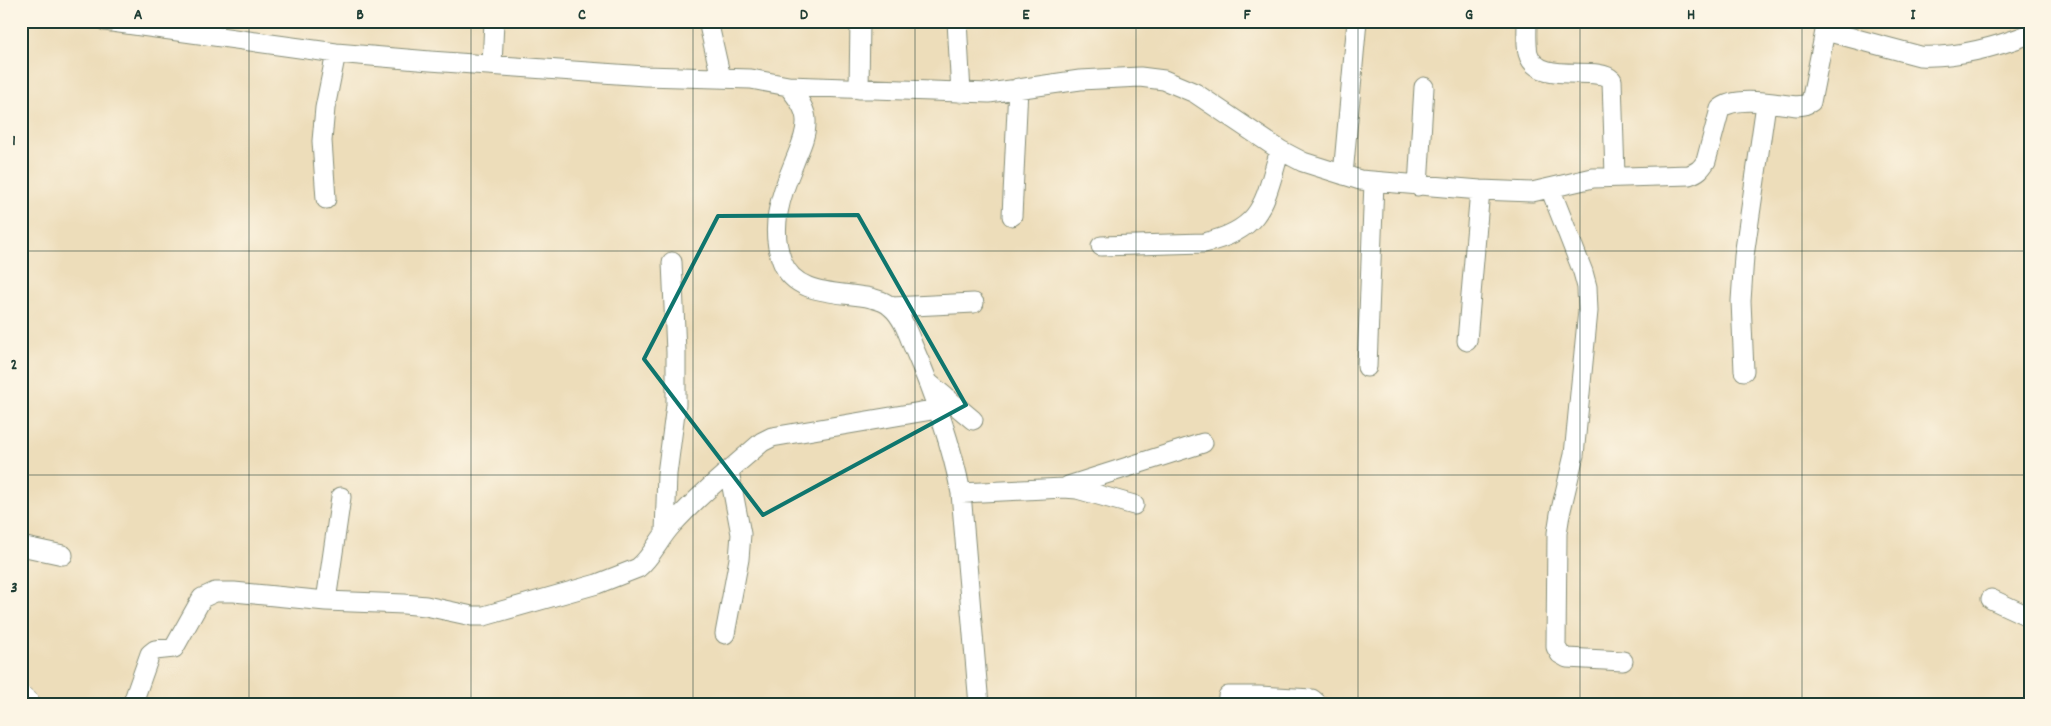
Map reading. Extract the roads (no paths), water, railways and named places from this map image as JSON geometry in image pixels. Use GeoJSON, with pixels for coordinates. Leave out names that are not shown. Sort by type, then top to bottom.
{"type":"FeatureCollection","features":[{"type":"Feature","properties":{"kind":"street"},"geometry":{"type":"LineString","coordinates":[[105,21],[226,30],[336,53],[645,76],[751,79],[788,86],[859,90],[990,93],[1080,80],[1140,77],[1164,80],[1196,93],[1280,150],[1303,162],[1343,176],[1374,182],[1418,186],[1532,192],[1576,181],[1615,176],[1688,175],[1697,172],[1706,161],[1720,109],[1726,103],[1737,101],[1797,106],[1811,102],[1827,26],[1920,56],[1935,57],[2003,44],[2030,34]]}},
{"type":"Feature","properties":{"kind":"street"},"geometry":{"type":"LineString","coordinates":[[492,66],[494,21]]}},
{"type":"Feature","properties":{"kind":"street"},"geometry":{"type":"LineString","coordinates":[[708,21],[721,78]]}},
{"type":"Feature","properties":{"kind":"street"},"geometry":{"type":"LineString","coordinates":[[859,90],[860,21]]}},
{"type":"Feature","properties":{"kind":"street"},"geometry":{"type":"LineString","coordinates":[[956,21],[961,93]]}},
{"type":"Feature","properties":{"kind":"street"},"geometry":{"type":"LineString","coordinates":[[1343,176],[1357,21]]}},
{"type":"Feature","properties":{"kind":"street"},"geometry":{"type":"LineString","coordinates":[[1527,21],[1528,52],[1539,68],[1565,74],[1601,74],[1608,76],[1612,80],[1615,176]]}},
{"type":"Feature","properties":{"kind":"street"},"geometry":{"type":"LineString","coordinates":[[326,199],[322,141],[325,108],[336,53]]}},
{"type":"Feature","properties":{"kind":"street"},"geometry":{"type":"LineString","coordinates":[[788,86],[799,100],[806,122],[801,146],[779,203],[776,220],[777,244],[782,262],[788,274],[799,284],[812,289],[882,301],[892,307],[904,324],[930,384],[956,464],[961,493],[979,705]]}},
{"type":"Feature","properties":{"kind":"street"},"geometry":{"type":"LineString","coordinates":[[1418,186],[1424,87]]}},
{"type":"Feature","properties":{"kind":"street"},"geometry":{"type":"LineString","coordinates":[[1012,216],[1018,88]]}},
{"type":"Feature","properties":{"kind":"street"},"geometry":{"type":"LineString","coordinates":[[1744,372],[1741,301],[1744,256],[1766,104]]}},
{"type":"Feature","properties":{"kind":"street"},"geometry":{"type":"LineString","coordinates":[[1101,246],[1204,244],[1226,236],[1246,225],[1257,216],[1263,205],[1280,150]]}},
{"type":"Feature","properties":{"kind":"street"},"geometry":{"type":"LineString","coordinates":[[1367,367],[1374,182]]}},
{"type":"Feature","properties":{"kind":"street"},"geometry":{"type":"LineString","coordinates":[[1550,188],[1584,272],[1588,287],[1588,311],[1574,455],[1557,533],[1556,647],[1560,654],[1567,658],[1623,661]]}},
{"type":"Feature","properties":{"kind":"street"},"geometry":{"type":"LineString","coordinates":[[1467,341],[1480,190]]}},
{"type":"Feature","properties":{"kind":"street"},"geometry":{"type":"LineString","coordinates":[[665,532],[667,474],[676,405],[672,262]]}},
{"type":"Feature","properties":{"kind":"street"},"geometry":{"type":"LineString","coordinates":[[892,307],[974,302]]}},
{"type":"Feature","properties":{"kind":"street"},"geometry":{"type":"LineString","coordinates":[[930,384],[973,420]]}},
{"type":"Feature","properties":{"kind":"street"},"geometry":{"type":"LineString","coordinates":[[132,705],[150,654],[154,650],[174,648],[202,598],[215,592],[234,592],[326,601],[426,606],[472,616],[484,616],[597,584],[638,568],[644,564],[665,532],[683,512],[762,442],[772,437],[938,409]]}},
{"type":"Feature","properties":{"kind":"street"},"geometry":{"type":"LineString","coordinates":[[1064,488],[1202,443]]}},
{"type":"Feature","properties":{"kind":"street"},"geometry":{"type":"LineString","coordinates":[[725,634],[739,559],[741,534],[729,471]]}},
{"type":"Feature","properties":{"kind":"street"},"geometry":{"type":"LineString","coordinates":[[961,493],[1064,488],[1077,489],[1134,505]]}},
{"type":"Feature","properties":{"kind":"street"},"geometry":{"type":"LineString","coordinates":[[326,601],[341,497]]}},
{"type":"Feature","properties":{"kind":"street"},"geometry":{"type":"LineString","coordinates":[[21,546],[63,555]]}},
{"type":"Feature","properties":{"kind":"street"},"geometry":{"type":"LineString","coordinates":[[1991,599],[2030,617]]}},
{"type":"Feature","properties":{"kind":"street"},"geometry":{"type":"LineString","coordinates":[[1227,705],[1228,696],[1259,696],[1312,699],[1319,705]]}},
{"type":"Feature","properties":{"kind":"street"},"geometry":{"type":"LineString","coordinates":[[21,700],[27,705]]}}]}
